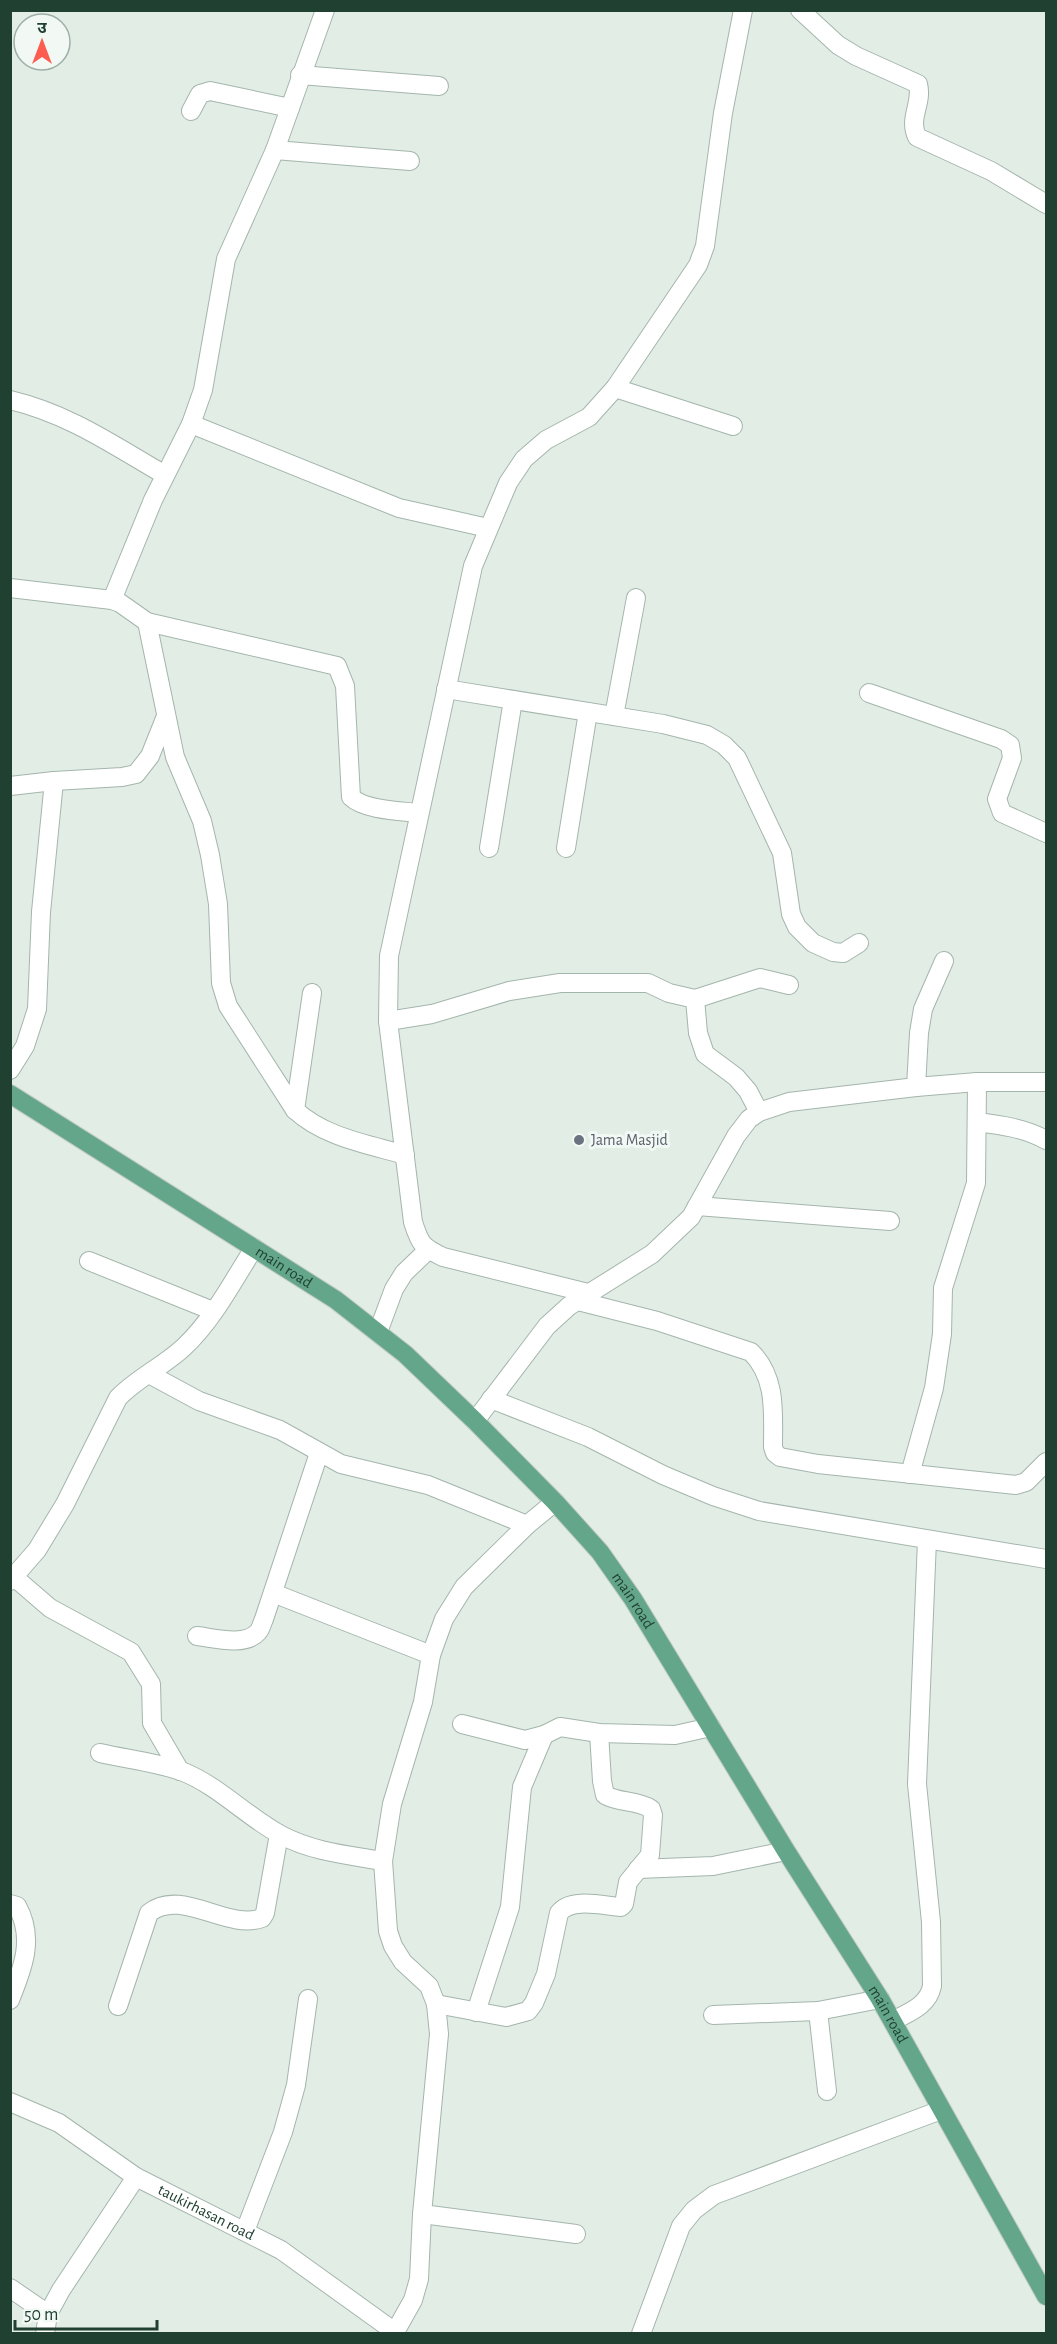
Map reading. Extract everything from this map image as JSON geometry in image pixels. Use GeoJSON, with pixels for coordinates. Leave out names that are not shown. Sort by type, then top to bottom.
{"type":"FeatureCollection","features":[{"type":"Feature","properties":{"kind":"main road","name":"main road"},"geometry":{"type":"LineString","coordinates":[[10,1094],[336,1300],[378,1332],[405,1354],[475,1420],[600,1552],[633,1599],[786,1851],[880,1999],[1047,2296]]}},
{"type":"Feature","properties":{"kind":"street"},"geometry":{"type":"LineString","coordinates":[[111,600],[165,475],[191,424],[202,390],[226,259],[275,150],[325,10]]}},
{"type":"Feature","properties":{"kind":"street"},"geometry":{"type":"LineString","coordinates":[[743,10],[723,113],[705,246],[698,265],[615,388],[589,417],[546,440],[524,459],[508,483],[473,566],[389,956],[388,1022],[413,1222],[419,1241],[428,1250],[443,1257],[585,1297],[751,1352],[763,1363],[772,1391],[773,1447],[775,1453],[780,1457],[818,1464],[1016,1485],[1026,1482],[1047,1462]]}},
{"type":"Feature","properties":{"kind":"street"},"geometry":{"type":"LineString","coordinates":[[800,10],[838,45],[856,56],[918,84],[920,93],[912,126],[917,137],[991,171],[1047,204]]}},
{"type":"Feature","properties":{"kind":"street"},"geometry":{"type":"LineString","coordinates":[[300,75],[439,86]]}},
{"type":"Feature","properties":{"kind":"street"},"geometry":{"type":"LineString","coordinates":[[191,111],[200,94],[210,91],[290,108]]}},
{"type":"Feature","properties":{"kind":"street"},"geometry":{"type":"LineString","coordinates":[[275,150],[410,161]]}},
{"type":"Feature","properties":{"kind":"street"},"geometry":{"type":"LineString","coordinates":[[615,388],[733,426]]}},
{"type":"Feature","properties":{"kind":"street"},"geometry":{"type":"LineString","coordinates":[[10,400],[39,407],[72,421],[165,475]]}},
{"type":"Feature","properties":{"kind":"street"},"geometry":{"type":"LineString","coordinates":[[191,424],[399,508],[488,528]]}},
{"type":"Feature","properties":{"kind":"street"},"geometry":{"type":"LineString","coordinates":[[10,588],[111,600],[120,603],[147,622],[338,666],[345,686],[351,797],[356,803],[366,806],[418,813]]}},
{"type":"Feature","properties":{"kind":"street"},"geometry":{"type":"LineString","coordinates":[[614,716],[636,598]]}},
{"type":"Feature","properties":{"kind":"street"},"geometry":{"type":"LineString","coordinates":[[147,622],[175,757],[202,821],[210,855],[218,904],[221,983],[228,1006],[295,1110],[308,1122],[327,1132],[405,1155]]}},
{"type":"Feature","properties":{"kind":"street"},"geometry":{"type":"LineString","coordinates":[[446,689],[663,724],[706,735],[724,745],[737,758],[782,853],[791,914],[797,927],[813,943],[833,952],[843,953],[859,943]]}},
{"type":"Feature","properties":{"kind":"street"},"geometry":{"type":"LineString","coordinates":[[869,693],[1001,739],[1010,745],[1012,758],[997,799],[1002,813],[1047,833]]}},
{"type":"Feature","properties":{"kind":"street"},"geometry":{"type":"LineString","coordinates":[[489,848],[513,700]]}},
{"type":"Feature","properties":{"kind":"street"},"geometry":{"type":"LineString","coordinates":[[566,848],[588,712]]}},
{"type":"Feature","properties":{"kind":"street"},"geometry":{"type":"LineString","coordinates":[[10,786],[136,774],[150,756],[166,716]]}},
{"type":"Feature","properties":{"kind":"street"},"geometry":{"type":"LineString","coordinates":[[10,1070],[25,1046],[37,1009],[41,912],[54,781]]}},
{"type":"Feature","properties":{"kind":"street"},"geometry":{"type":"LineString","coordinates":[[916,1087],[919,1033],[923,1010],[944,961]]}},
{"type":"Feature","properties":{"kind":"street"},"geometry":{"type":"LineString","coordinates":[[388,1022],[432,1014],[509,991],[560,983],[648,983],[669,993],[695,999],[760,978],[789,985]]}},
{"type":"Feature","properties":{"kind":"street"},"geometry":{"type":"LineString","coordinates":[[295,1110],[312,993]]}},
{"type":"Feature","properties":{"kind":"street"},"geometry":{"type":"LineString","coordinates":[[695,999],[698,1033],[705,1054],[736,1077],[748,1091],[759,1112]]}},
{"type":"Feature","properties":{"kind":"street"},"geometry":{"type":"LineString","coordinates":[[910,1474],[934,1388],[942,1334],[943,1288],[976,1183],[977,1082]]}},
{"type":"Feature","properties":{"kind":"street"},"geometry":{"type":"LineString","coordinates":[[475,1420],[548,1326],[568,1306],[652,1254],[692,1217],[736,1136],[749,1119],[759,1112],[789,1102],[916,1087],[977,1082],[1047,1082]]}},
{"type":"Feature","properties":{"kind":"street"},"geometry":{"type":"LineString","coordinates":[[977,1122],[1016,1127],[1047,1140]]}},
{"type":"Feature","properties":{"kind":"street"},"geometry":{"type":"LineString","coordinates":[[698,1206],[890,1221]]}},
{"type":"Feature","properties":{"kind":"street"},"geometry":{"type":"LineString","coordinates":[[180,1771],[153,1722],[151,1684],[131,1652],[50,1608],[12,1579],[37,1550],[65,1504],[118,1398],[128,1388],[185,1347],[213,1311],[254,1248]]}},
{"type":"Feature","properties":{"kind":"street"},"geometry":{"type":"LineString","coordinates":[[378,1332],[394,1288],[404,1274],[428,1250]]}},
{"type":"Feature","properties":{"kind":"street"},"geometry":{"type":"LineString","coordinates":[[89,1261],[213,1311]]}},
{"type":"Feature","properties":{"kind":"street"},"geometry":{"type":"LineString","coordinates":[[149,1374],[200,1401],[280,1430],[341,1464],[428,1485],[527,1525]]}},
{"type":"Feature","properties":{"kind":"street"},"geometry":{"type":"LineString","coordinates":[[491,1399],[588,1437],[663,1475],[713,1496],[759,1511],[1047,1558]]}},
{"type":"Feature","properties":{"kind":"street"},"geometry":{"type":"LineString","coordinates":[[197,1636],[238,1640],[250,1638],[258,1632],[319,1453]]}},
{"type":"Feature","properties":{"kind":"street"},"geometry":{"type":"LineString","coordinates":[[395,2333],[413,2300],[418,2279],[439,2034],[436,2004],[429,1986],[403,1962],[393,1946],[388,1931],[383,1861],[392,1804],[423,1702],[431,1655],[444,1619],[464,1587],[527,1525],[555,1502]]}},
{"type":"Feature","properties":{"kind":"street"},"geometry":{"type":"LineString","coordinates":[[893,2021],[922,2004],[930,1996],[932,1986],[931,1922],[917,1784],[927,1540]]}},
{"type":"Feature","properties":{"kind":"street"},"geometry":{"type":"LineString","coordinates":[[273,1593],[431,1655]]}},
{"type":"Feature","properties":{"kind":"street"},"geometry":{"type":"LineString","coordinates":[[462,1724],[525,1740],[544,1735],[560,1727],[599,1732],[675,1735],[711,1727]]}},
{"type":"Feature","properties":{"kind":"street"},"geometry":{"type":"LineString","coordinates":[[436,2004],[506,2017],[528,2011],[534,2003],[546,1974],[559,1913],[574,1904],[621,1907],[624,1904],[628,1882],[650,1855],[653,1815],[651,1809],[643,1804],[605,1795],[599,1732]]}},
{"type":"Feature","properties":{"kind":"street"},"geometry":{"type":"LineString","coordinates":[[476,2012],[510,1907],[522,1787],[544,1735]]}},
{"type":"Feature","properties":{"kind":"street"},"geometry":{"type":"LineString","coordinates":[[100,1753],[180,1771],[201,1782],[279,1834],[299,1844],[322,1851],[383,1861]]}},
{"type":"Feature","properties":{"kind":"street"},"geometry":{"type":"LineString","coordinates":[[118,2006],[149,1913],[156,1908],[179,1905],[247,1921],[262,1918],[265,1913],[279,1834]]}},
{"type":"Feature","properties":{"kind":"street"},"geometry":{"type":"LineString","coordinates":[[638,1869],[713,1866],[786,1851]]}},
{"type":"Feature","properties":{"kind":"street"},"geometry":{"type":"LineString","coordinates":[[10,1904],[17,1906],[26,1921],[27,1944],[19,1979],[10,2000]]}},
{"type":"Feature","properties":{"kind":"street"},"geometry":{"type":"LineString","coordinates":[[245,2231],[283,2132],[293,2094],[308,1999]]}},
{"type":"Feature","properties":{"kind":"street"},"geometry":{"type":"LineString","coordinates":[[713,2015],[818,2011],[880,1999]]}},
{"type":"Feature","properties":{"kind":"street"},"geometry":{"type":"LineString","coordinates":[[818,2011],[827,2091]]}},
{"type":"Feature","properties":{"kind":"street","name":"taukirhasan road"},"geometry":{"type":"LineString","coordinates":[[10,2102],[59,2122],[136,2177],[281,2250],[395,2333]]}},
{"type":"Feature","properties":{"kind":"street"},"geometry":{"type":"LineString","coordinates":[[641,2334],[681,2226],[694,2210],[714,2195],[941,2110]]}},
{"type":"Feature","properties":{"kind":"street"},"geometry":{"type":"LineString","coordinates":[[45,2334],[48,2314],[61,2290],[136,2177]]}},
{"type":"Feature","properties":{"kind":"street"},"geometry":{"type":"LineString","coordinates":[[422,2214],[576,2234]]}},
{"type":"Feature","properties":{"kind":"street"},"geometry":{"type":"LineString","coordinates":[[10,2288],[48,2314]]}},
{"type":"Feature","properties":{"kind":"place","name":"Jama Masjid"},"geometry":{"type":"Point","coordinates":[579,1140]}}]}
